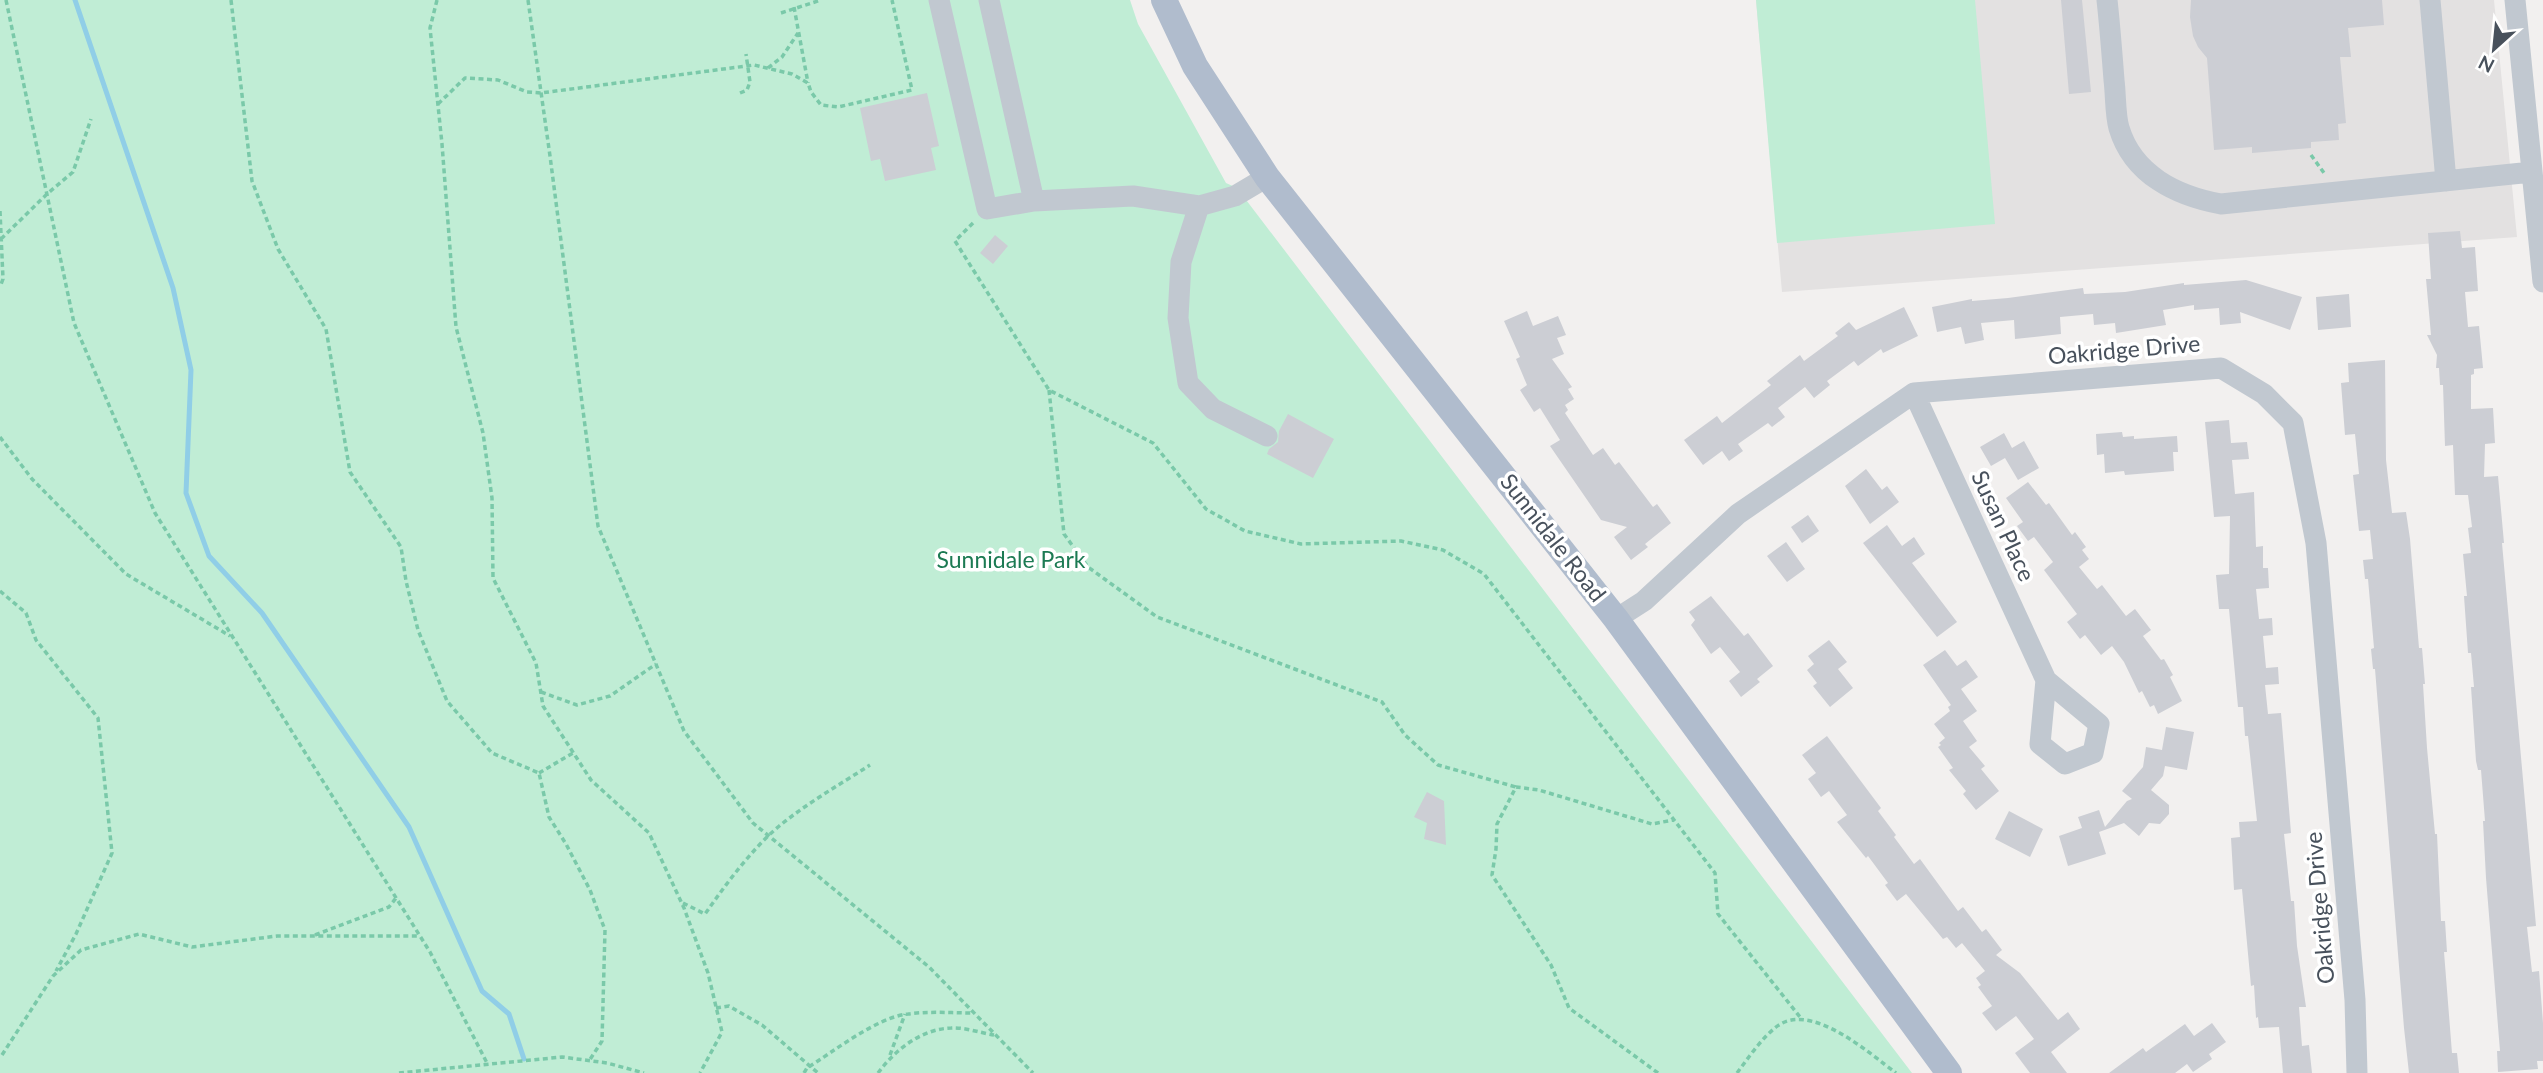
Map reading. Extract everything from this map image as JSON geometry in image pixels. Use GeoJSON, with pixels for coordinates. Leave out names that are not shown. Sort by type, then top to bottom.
{"type":"FeatureCollection","features":[{"type":"Feature","properties":{"kind":"main road","name":"Sunnidale Road"},"geometry":{"type":"LineString","coordinates":[[1164,0],[1195,66],[1268,177],[1616,619],[1949,1073]]}},
{"type":"Feature","properties":{"kind":"street"},"geometry":{"type":"LineString","coordinates":[[939,0],[987,209],[1034,201],[1133,196],[1199,206],[1235,196],[1268,177]]}},
{"type":"Feature","properties":{"kind":"street"},"geometry":{"type":"LineString","coordinates":[[989,0],[1034,201]]}},
{"type":"Feature","properties":{"kind":"street"},"geometry":{"type":"LineString","coordinates":[[2107,0],[2118,127],[2127,148],[2144,169],[2167,188],[2194,199],[2221,204],[2532,172]]}},
{"type":"Feature","properties":{"kind":"street"},"geometry":{"type":"LineString","coordinates":[[2430,0],[2446,181]]}},
{"type":"Feature","properties":{"kind":"street"},"geometry":{"type":"LineString","coordinates":[[2515,0],[2543,282]]}},
{"type":"Feature","properties":{"kind":"street"},"geometry":{"type":"LineString","coordinates":[[1199,206],[1181,262],[1178,318],[1188,383],[1213,409],[1267,436]]}},
{"type":"Feature","properties":{"kind":"street","name":"Oakridge Drive"},"geometry":{"type":"LineString","coordinates":[[1616,619],[1644,601],[1738,514],[1914,393],[2221,368],[2264,394],[2293,423],[2316,543],[2355,1000],[2357,1073]]}},
{"type":"Feature","properties":{"kind":"street","name":"Susan Place"},"geometry":{"type":"LineString","coordinates":[[1914,393],[2046,680]]}},
{"type":"Feature","properties":{"kind":"path"},"geometry":{"type":"LineString","coordinates":[[6,0],[74,323],[155,513],[420,936],[486,1063]]}},
{"type":"Feature","properties":{"kind":"path"},"geometry":{"type":"LineString","coordinates":[[232,0],[252,181],[278,249],[326,329],[350,472],[401,547],[418,629],[447,701],[492,753],[539,773]]}},
{"type":"Feature","properties":{"kind":"path"},"geometry":{"type":"LineString","coordinates":[[437,0],[430,28],[456,327],[483,433],[492,498],[493,578],[536,663],[543,706],[591,780],[649,833],[681,902],[708,973],[722,1032],[700,1073]]}},
{"type":"Feature","properties":{"kind":"path"},"geometry":{"type":"LineString","coordinates":[[527,0],[598,526],[684,731],[753,823],[929,967],[1033,1073]]}},
{"type":"Feature","properties":{"kind":"path"},"geometry":{"type":"LineString","coordinates":[[781,13],[821,0]]}},
{"type":"Feature","properties":{"kind":"path"},"geometry":{"type":"LineString","coordinates":[[794,7],[811,92],[821,104],[838,107],[912,90],[892,0]]}},
{"type":"Feature","properties":{"kind":"path"},"geometry":{"type":"LineString","coordinates":[[768,68],[782,57],[799,32]]}},
{"type":"Feature","properties":{"kind":"path"},"geometry":{"type":"LineString","coordinates":[[740,93],[747,90],[750,82],[746,54]]}},
{"type":"Feature","properties":{"kind":"path"},"geometry":{"type":"LineString","coordinates":[[438,104],[465,78],[498,80],[527,92],[541,93],[748,66],[792,74],[808,83]]}},
{"type":"Feature","properties":{"kind":"path"},"geometry":{"type":"LineString","coordinates":[[1,239],[73,172],[91,119]]}},
{"type":"Feature","properties":{"kind":"path"},"geometry":{"type":"LineString","coordinates":[[987,209],[955,241],[1049,390],[1064,534],[1088,567],[1157,617],[1382,702],[1405,735],[1438,765],[1516,787],[1539,790],[1652,824],[1674,820]]}},
{"type":"Feature","properties":{"kind":"path"},"geometry":{"type":"LineString","coordinates":[[0,211],[3,279],[0,287]]}},
{"type":"Feature","properties":{"kind":"path"},"geometry":{"type":"LineString","coordinates":[[1049,390],[1153,443],[1206,509],[1245,531],[1301,544],[1401,541],[1443,550],[1484,574],[1715,873],[1718,914],[1800,1017],[1845,1035],[1896,1073]]}},
{"type":"Feature","properties":{"kind":"path"},"geometry":{"type":"LineString","coordinates":[[0,437],[32,479],[126,574],[232,637]]}},
{"type":"Feature","properties":{"kind":"path"},"geometry":{"type":"LineString","coordinates":[[0,591],[26,613],[36,640],[98,718],[112,853],[76,934],[53,976],[2,1055]]}},
{"type":"Feature","properties":{"kind":"path"},"geometry":{"type":"LineString","coordinates":[[541,692],[577,705],[610,696],[656,664]]}},
{"type":"Feature","properties":{"kind":"path"},"geometry":{"type":"LineString","coordinates":[[539,773],[573,753]]}},
{"type":"Feature","properties":{"kind":"path"},"geometry":{"type":"LineString","coordinates":[[681,902],[705,914],[732,876],[768,836],[870,765]]}},
{"type":"Feature","properties":{"kind":"path"},"geometry":{"type":"LineString","coordinates":[[539,773],[549,817],[590,890],[606,930],[602,1041],[589,1061]]}},
{"type":"Feature","properties":{"kind":"path"},"geometry":{"type":"LineString","coordinates":[[1516,787],[1497,824],[1492,875],[1551,965],[1569,1008],[1658,1073]]}},
{"type":"Feature","properties":{"kind":"path"},"geometry":{"type":"LineString","coordinates":[[313,936],[389,906],[396,898]]}},
{"type":"Feature","properties":{"kind":"path"},"geometry":{"type":"LineString","coordinates":[[53,976],[81,950],[139,934],[192,947],[277,936],[420,936]]}},
{"type":"Feature","properties":{"kind":"path"},"geometry":{"type":"LineString","coordinates":[[716,1008],[729,1006],[762,1025],[818,1073]]}},
{"type":"Feature","properties":{"kind":"path"},"geometry":{"type":"LineString","coordinates":[[804,1073],[842,1045],[905,1014],[974,1013]]}},
{"type":"Feature","properties":{"kind":"path"},"geometry":{"type":"LineString","coordinates":[[890,1058],[905,1014]]}},
{"type":"Feature","properties":{"kind":"path"},"geometry":{"type":"LineString","coordinates":[[1737,1073],[1778,1025],[1800,1017]]}},
{"type":"Feature","properties":{"kind":"path"},"geometry":{"type":"LineString","coordinates":[[878,1073],[890,1058],[920,1035],[951,1027],[996,1036]]}},
{"type":"Feature","properties":{"kind":"path"},"geometry":{"type":"LineString","coordinates":[[399,1073],[562,1057],[644,1073]]}},
{"type":"Feature","properties":{"kind":"shaded area"},"geometry":{"type":"Polygon","coordinates":[[[1756,0],[2494,0],[2517,237],[1782,292],[1756,0]]]}},
{"type":"Feature","properties":{"kind":"green space","name":"Sunnidale Park"},"geometry":{"type":"Polygon","coordinates":[[[0,0],[1130,0],[1138,24],[1226,183],[1237,188],[1912,1073],[0,1073],[0,0]]]}},
{"type":"Feature","properties":{"kind":"green space"},"geometry":{"type":"Polygon","coordinates":[[[1756,0],[1975,0],[1995,224],[1777,243],[1756,0]]]}},
{"type":"Feature","properties":{"kind":"building"},"geometry":{"type":"Polygon","coordinates":[[[2061,0],[2082,0],[2091,92],[2069,94],[2061,0]]]}},
{"type":"Feature","properties":{"kind":"building"},"geometry":{"type":"Polygon","coordinates":[[[2191,0],[2382,0],[2384,25],[2348,28],[2351,57],[2340,57],[2346,123],[2338,124],[2339,140],[2311,142],[2311,148],[2252,153],[2252,147],[2214,150],[2207,58],[2193,36],[2191,0]]]}},
{"type":"Feature","properties":{"kind":"building"},"geometry":{"type":"Polygon","coordinates":[[[927,93],[939,146],[931,148],[936,170],[885,181],[880,159],[871,161],[860,108],[927,93]]]}},
{"type":"Feature","properties":{"kind":"building"},"geometry":{"type":"Polygon","coordinates":[[[2460,231],[2462,248],[2475,247],[2478,291],[2465,292],[2468,327],[2479,326],[2483,368],[2474,369],[2474,374],[2471,375],[2471,409],[2493,408],[2495,443],[2485,444],[2484,477],[2498,476],[2536,926],[2527,927],[2532,972],[2539,971],[2543,1023],[2543,1061],[2537,1061],[2538,1069],[2498,1072],[2497,1051],[2500,1051],[2486,878],[2485,821],[2481,770],[2478,770],[2476,761],[2471,687],[2474,687],[2471,653],[2468,653],[2464,596],[2467,596],[2463,554],[2471,553],[2468,528],[2472,527],[2468,495],[2455,495],[2453,445],[2445,446],[2443,385],[2440,385],[2439,368],[2436,368],[2437,355],[2427,335],[2431,335],[2426,279],[2431,279],[2428,233],[2460,231]]]}},
{"type":"Feature","properties":{"kind":"building"},"geometry":{"type":"Polygon","coordinates":[[[995,235],[1008,246],[993,264],[980,253],[995,235]]]}},
{"type":"Feature","properties":{"kind":"building"},"geometry":{"type":"Polygon","coordinates":[[[2246,280],[2302,297],[2290,330],[2240,312],[2241,323],[2220,325],[2219,308],[2194,310],[2194,305],[2163,310],[2166,325],[2116,333],[2115,323],[2094,325],[2093,314],[2060,317],[2061,334],[2015,339],[2014,320],[1981,323],[1984,340],[1965,344],[1961,327],[1937,332],[1932,307],[1972,299],[2008,298],[2083,288],[2084,294],[2125,292],[2184,283],[2246,280]]]}},
{"type":"Feature","properties":{"kind":"building"},"geometry":{"type":"Polygon","coordinates":[[[2349,294],[2351,327],[2318,330],[2316,297],[2349,294]]]}},
{"type":"Feature","properties":{"kind":"building"},"geometry":{"type":"Polygon","coordinates":[[[1904,307],[1918,336],[1883,353],[1881,349],[1858,366],[1854,361],[1827,381],[1830,385],[1814,398],[1805,387],[1778,408],[1785,417],[1772,427],[1768,423],[1738,444],[1743,451],[1729,461],[1722,451],[1703,465],[1684,440],[1717,416],[1722,423],[1771,385],[1767,381],[1800,355],[1804,361],[1838,336],[1835,333],[1849,322],[1856,330],[1904,307]]]}},
{"type":"Feature","properties":{"kind":"building"},"geometry":{"type":"Polygon","coordinates":[[[1527,311],[1533,326],[1558,316],[1566,335],[1557,338],[1564,354],[1552,359],[1572,387],[1568,389],[1574,399],[1565,405],[1568,410],[1565,413],[1593,455],[1603,448],[1615,465],[1619,462],[1653,507],[1657,504],[1671,523],[1645,544],[1648,547],[1631,560],[1614,537],[1627,527],[1601,520],[1550,446],[1560,440],[1540,408],[1534,412],[1520,390],[1527,385],[1516,359],[1520,357],[1504,321],[1527,311]]]}},
{"type":"Feature","properties":{"kind":"building"},"geometry":{"type":"Polygon","coordinates":[[[2385,360],[2386,460],[2392,513],[2406,512],[2410,539],[2419,648],[2422,648],[2425,684],[2427,748],[2437,834],[2441,921],[2445,921],[2447,952],[2444,952],[2452,1053],[2457,1053],[2459,1073],[2409,1073],[2404,1028],[2375,669],[2371,649],[2374,648],[2368,579],[2365,579],[2363,560],[2373,559],[2370,530],[2359,531],[2353,475],[2359,474],[2355,434],[2345,435],[2341,383],[2349,382],[2348,363],[2385,360]]]}},
{"type":"Feature","properties":{"kind":"building"},"geometry":{"type":"Polygon","coordinates":[[[1288,414],[1334,439],[1313,478],[1267,454],[1278,442],[1279,431],[1288,414]]]}},
{"type":"Feature","properties":{"kind":"building"},"geometry":{"type":"Polygon","coordinates":[[[2229,420],[2231,443],[2247,442],[2249,459],[2232,460],[2235,494],[2254,492],[2256,547],[2263,546],[2263,568],[2268,568],[2269,588],[2256,589],[2259,619],[2272,618],[2273,635],[2263,636],[2266,668],[2278,667],[2279,684],[2265,685],[2268,714],[2281,713],[2291,833],[2284,834],[2306,1007],[2299,1007],[2302,1046],[2309,1045],[2312,1073],[2283,1073],[2279,1027],[2259,1028],[2254,985],[2251,986],[2242,889],[2234,890],[2231,838],[2240,837],[2239,822],[2257,821],[2248,736],[2245,736],[2243,707],[2238,707],[2229,609],[2219,609],[2216,575],[2229,574],[2230,516],[2214,517],[2205,422],[2229,420]]]}},
{"type":"Feature","properties":{"kind":"building"},"geometry":{"type":"Polygon","coordinates":[[[2122,432],[2123,437],[2134,436],[2134,439],[2177,436],[2178,452],[2173,452],[2174,471],[2125,475],[2124,471],[2105,473],[2104,454],[2097,455],[2096,434],[2122,432]]]}},
{"type":"Feature","properties":{"kind":"building"},"geometry":{"type":"Polygon","coordinates":[[[2004,433],[2012,448],[2024,441],[2039,468],[2018,480],[2005,458],[1991,466],[1980,447],[2004,433]]]}},
{"type":"Feature","properties":{"kind":"building"},"geometry":{"type":"Polygon","coordinates":[[[1866,469],[1882,490],[1887,486],[1899,502],[1870,524],[1845,486],[1866,469]]]}},
{"type":"Feature","properties":{"kind":"building"},"geometry":{"type":"Polygon","coordinates":[[[2028,482],[2046,505],[2049,503],[2072,535],[2075,532],[2086,547],[2082,550],[2089,559],[2079,567],[2097,589],[2102,585],[2126,616],[2135,609],[2151,630],[2143,636],[2161,660],[2164,659],[2182,701],[2158,714],[2154,705],[2150,707],[2142,691],[2139,693],[2124,662],[2112,646],[2101,655],[2085,635],[2080,639],[2067,622],[2077,614],[2044,570],[2053,562],[2034,537],[2028,541],[2017,526],[2023,522],[2006,498],[2028,482]]]}},
{"type":"Feature","properties":{"kind":"building"},"geometry":{"type":"Polygon","coordinates":[[[1808,515],[1819,531],[1802,543],[1791,527],[1808,515]]]}},
{"type":"Feature","properties":{"kind":"building"},"geometry":{"type":"Polygon","coordinates":[[[1887,525],[1902,546],[1914,537],[1925,554],[1912,563],[1957,622],[1937,637],[1863,543],[1887,525]]]}},
{"type":"Feature","properties":{"kind":"building"},"geometry":{"type":"Polygon","coordinates":[[[1786,542],[1805,569],[1787,582],[1767,556],[1786,542]]]}},
{"type":"Feature","properties":{"kind":"building"},"geometry":{"type":"Polygon","coordinates":[[[1711,596],[1744,636],[1748,633],[1773,666],[1757,679],[1760,682],[1741,697],[1729,681],[1740,672],[1720,647],[1711,654],[1691,625],[1695,620],[1689,612],[1711,596]]]}},
{"type":"Feature","properties":{"kind":"building"},"geometry":{"type":"Polygon","coordinates":[[[1829,640],[1847,662],[1838,669],[1853,688],[1830,707],[1813,686],[1817,683],[1807,670],[1814,664],[1808,656],[1829,640]]]}},
{"type":"Feature","properties":{"kind":"building"},"geometry":{"type":"Polygon","coordinates":[[[1945,650],[1957,666],[1966,660],[1978,677],[1961,689],[1977,711],[1963,721],[1977,741],[1969,747],[1985,766],[1981,769],[1999,791],[1976,810],[1963,794],[1966,791],[1949,770],[1953,768],[1938,747],[1945,738],[1934,724],[1950,711],[1948,707],[1951,705],[1923,665],[1945,650]]]}},
{"type":"Feature","properties":{"kind":"building"},"geometry":{"type":"Polygon","coordinates":[[[2166,727],[2194,732],[2187,770],[2165,766],[2163,776],[2151,790],[2169,805],[2169,814],[2160,824],[2149,823],[2139,836],[2124,823],[2099,832],[2106,854],[2068,866],[2059,836],[2082,828],[2078,817],[2099,810],[2105,827],[2127,801],[2132,799],[2122,791],[2143,767],[2146,747],[2162,750],[2166,727]]]}},
{"type":"Feature","properties":{"kind":"building"},"geometry":{"type":"Polygon","coordinates":[[[1827,736],[1881,808],[1878,811],[1914,864],[1920,859],[1958,911],[1963,907],[1982,932],[1986,929],[2002,950],[1996,955],[2020,973],[2058,1020],[2068,1012],[2080,1029],[2051,1052],[2067,1073],[2030,1073],[2015,1053],[2034,1039],[2016,1016],[1996,1031],[1982,1013],[1992,1006],[1978,987],[1981,985],[1976,978],[1985,971],[1962,943],[1956,948],[1947,937],[1943,939],[1906,894],[1897,901],[1885,885],[1888,883],[1868,856],[1866,858],[1837,822],[1847,815],[1829,791],[1821,797],[1808,779],[1816,773],[1802,755],[1827,736]]]}},
{"type":"Feature","properties":{"kind":"building"},"geometry":{"type":"Polygon","coordinates":[[[1427,792],[1444,801],[1446,845],[1424,839],[1427,823],[1414,817],[1427,792]]]}},
{"type":"Feature","properties":{"kind":"building"},"geometry":{"type":"Polygon","coordinates":[[[2009,811],[2043,829],[2030,857],[1995,839],[2009,811]]]}},
{"type":"Feature","properties":{"kind":"building"},"geometry":{"type":"Polygon","coordinates":[[[2212,1023],[2226,1042],[2209,1054],[2212,1059],[2193,1072],[2187,1064],[2175,1073],[2109,1073],[2143,1048],[2146,1052],[2185,1024],[2194,1036],[2212,1023]]]}},
{"type":"Feature","properties":{"kind":"waterway"},"geometry":{"type":"LineString","coordinates":[[75,0],[173,288],[191,370],[186,493],[209,556],[262,613],[409,827],[482,991],[509,1014],[524,1059]]}}]}
